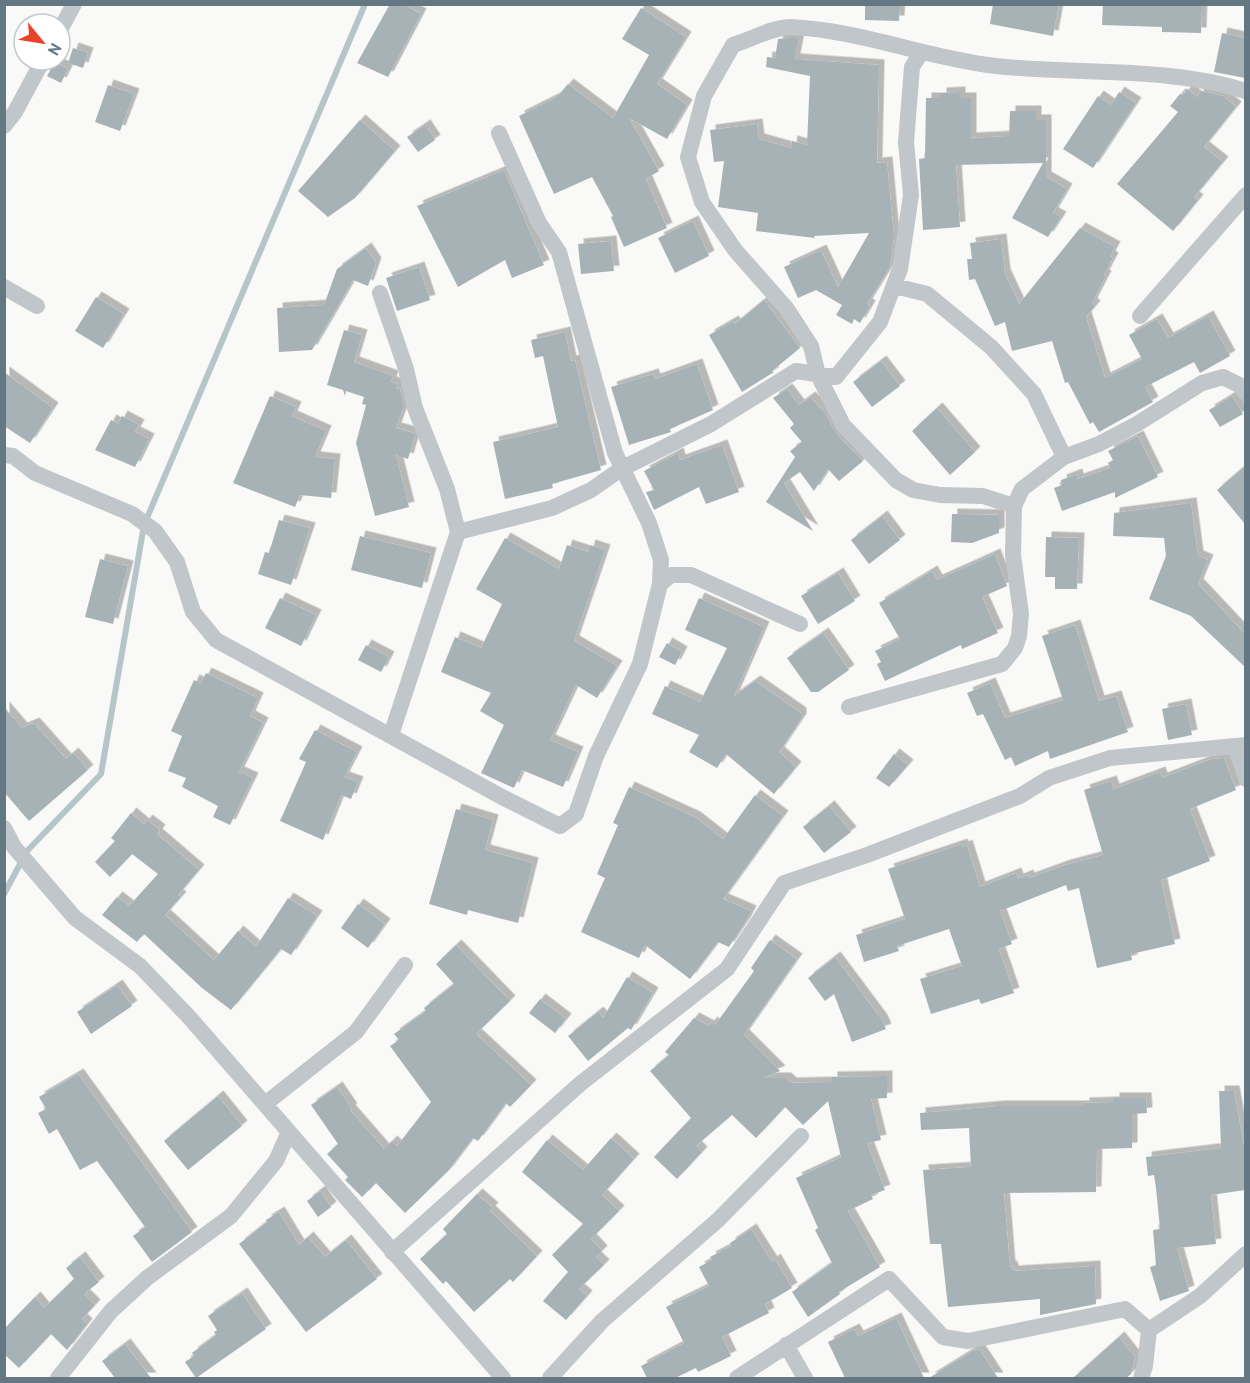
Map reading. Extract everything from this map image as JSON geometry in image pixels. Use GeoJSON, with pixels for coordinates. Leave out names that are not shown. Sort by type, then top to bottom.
{"type":"FeatureCollection","features":[{"type":"Feature","properties":{"kind":"street"},"geometry":{"type":"LineString","coordinates":[[1014,506],[983,496],[940,495],[922,492],[896,480],[843,425],[818,375],[811,346],[787,309],[735,250],[702,202],[688,157],[704,96],[733,45],[786,27],[871,38],[921,53],[994,66],[1082,73],[1149,72],[1224,84],[1245,91]]}},
{"type":"Feature","properties":{"kind":"street"},"geometry":{"type":"LineString","coordinates":[[458,532],[552,508],[591,490],[621,469],[711,424],[796,371],[836,377],[880,322],[895,285],[911,195],[906,142],[912,67],[921,53]]}},
{"type":"Feature","properties":{"kind":"street"},"geometry":{"type":"LineString","coordinates":[[4,126],[15,112],[37,72]]}},
{"type":"Feature","properties":{"kind":"street"},"geometry":{"type":"LineString","coordinates":[[4,454],[13,456],[35,473],[132,514],[155,531],[177,562],[193,612],[216,640],[502,797],[560,826],[576,814],[596,756],[640,664],[660,584],[661,560],[649,523],[621,469],[559,252],[539,223],[499,133]]}},
{"type":"Feature","properties":{"kind":"street"},"geometry":{"type":"LineString","coordinates":[[1140,316],[1245,195]]}},
{"type":"Feature","properties":{"kind":"street"},"geometry":{"type":"LineString","coordinates":[[895,285],[927,294],[991,347],[1034,394],[1064,457]]}},
{"type":"Feature","properties":{"kind":"street"},"geometry":{"type":"LineString","coordinates":[[4,287],[38,306]]}},
{"type":"Feature","properties":{"kind":"street"},"geometry":{"type":"LineString","coordinates":[[380,293],[406,369],[415,408],[447,489],[458,532],[391,735]]}},
{"type":"Feature","properties":{"kind":"street"},"geometry":{"type":"LineString","coordinates":[[849,707],[1002,664],[1016,648],[1021,614],[1013,555],[1014,506],[1022,489],[1064,457],[1099,444],[1137,424],[1202,383],[1223,377],[1239,385],[1245,393]]}},
{"type":"Feature","properties":{"kind":"street"},"geometry":{"type":"LineString","coordinates":[[660,584],[671,575],[691,575],[800,624]]}},
{"type":"Feature","properties":{"kind":"street"},"geometry":{"type":"LineString","coordinates":[[392,1252],[579,1084],[727,969],[784,883],[887,847],[1020,796],[1049,778],[1110,758],[1240,745],[1245,778]]}},
{"type":"Feature","properties":{"kind":"street"},"geometry":{"type":"LineString","coordinates":[[4,828],[14,847],[29,861],[75,918],[140,966],[189,1017],[503,1378]]}},
{"type":"Feature","properties":{"kind":"street"},"geometry":{"type":"LineString","coordinates":[[265,1104],[356,1032],[405,965]]}},
{"type":"Feature","properties":{"kind":"street"},"geometry":{"type":"LineString","coordinates":[[58,1378],[111,1311],[147,1278],[231,1216],[276,1161],[288,1132]]}},
{"type":"Feature","properties":{"kind":"street"},"geometry":{"type":"LineString","coordinates":[[550,1378],[602,1321],[718,1220],[801,1136]]}},
{"type":"Feature","properties":{"kind":"street"},"geometry":{"type":"LineString","coordinates":[[1141,1378],[1145,1366],[1149,1330],[1200,1296],[1245,1254]]}},
{"type":"Feature","properties":{"kind":"street"},"geometry":{"type":"LineString","coordinates":[[737,1378],[889,1280],[943,1337],[968,1341],[1125,1310],[1149,1330]]}},
{"type":"Feature","properties":{"kind":"street"},"geometry":{"type":"LineString","coordinates":[[786,1345],[805,1378]]}},
{"type":"Feature","properties":{"kind":"building"},"geometry":{"type":"Polygon","coordinates":[[[390,4],[403,4],[421,14],[388,77],[357,63],[390,4]]]}},
{"type":"Feature","properties":{"kind":"building"},"geometry":{"type":"Polygon","coordinates":[[[865,4],[900,4],[899,21],[865,20],[865,4]]]}},
{"type":"Feature","properties":{"kind":"building"},"geometry":{"type":"Polygon","coordinates":[[[993,4],[1059,4],[1053,36],[990,24],[993,4]]]}},
{"type":"Feature","properties":{"kind":"building"},"geometry":{"type":"Polygon","coordinates":[[[1103,4],[1202,4],[1201,33],[1162,32],[1162,27],[1102,25],[1103,4]]]}},
{"type":"Feature","properties":{"kind":"building"},"geometry":{"type":"Polygon","coordinates":[[[641,8],[686,37],[657,84],[687,105],[667,139],[629,118],[659,171],[646,179],[667,228],[624,247],[611,217],[613,216],[592,177],[554,194],[519,116],[557,97],[568,84],[613,118],[649,55],[622,39],[641,8]]]}},
{"type":"Feature","properties":{"kind":"building"},"geometry":{"type":"Polygon","coordinates":[[[1222,33],[1245,38],[1245,78],[1214,72],[1222,33]]]}},
{"type":"Feature","properties":{"kind":"building"},"geometry":{"type":"Polygon","coordinates":[[[799,38],[795,59],[879,65],[877,163],[887,162],[894,237],[890,267],[867,304],[870,306],[860,323],[854,319],[852,324],[836,315],[842,305],[816,290],[798,298],[784,267],[821,250],[838,287],[869,233],[814,236],[815,238],[756,231],[758,213],[718,207],[724,161],[714,162],[710,130],[757,124],[759,139],[791,148],[792,141],[807,145],[810,76],[766,67],[767,57],[775,58],[778,39],[799,38]]]}},
{"type":"Feature","properties":{"kind":"building"},"geometry":{"type":"Polygon","coordinates":[[[73,48],[88,53],[83,68],[72,64],[73,48]]]}},
{"type":"Feature","properties":{"kind":"building"},"geometry":{"type":"Polygon","coordinates":[[[49,72],[66,72],[61,83],[47,76],[49,72]]]}},
{"type":"Feature","properties":{"kind":"building"},"geometry":{"type":"Polygon","coordinates":[[[108,85],[134,94],[120,131],[95,122],[108,85]]]}},
{"type":"Feature","properties":{"kind":"building"},"geometry":{"type":"Polygon","coordinates":[[[1188,89],[1197,97],[1201,91],[1223,96],[1236,107],[1204,147],[1223,162],[1194,197],[1198,200],[1173,231],[1117,184],[1178,112],[1170,106],[1180,94],[1183,95],[1188,89]]]}},
{"type":"Feature","properties":{"kind":"building"},"geometry":{"type":"Polygon","coordinates":[[[960,92],[960,98],[971,98],[971,138],[1009,136],[1010,111],[1036,111],[1036,120],[1046,120],[1046,177],[1067,189],[1053,213],[1061,217],[1048,237],[1012,218],[1043,163],[956,165],[960,227],[923,230],[919,159],[925,158],[926,98],[941,98],[941,93],[960,92]]]}},
{"type":"Feature","properties":{"kind":"building"},"geometry":{"type":"Polygon","coordinates":[[[1119,92],[1136,103],[1093,168],[1063,149],[1098,96],[1111,105],[1119,92]]]}},
{"type":"Feature","properties":{"kind":"building"},"geometry":{"type":"Polygon","coordinates":[[[360,120],[395,151],[355,198],[328,217],[298,191],[360,120]]]}},
{"type":"Feature","properties":{"kind":"building"},"geometry":{"type":"Polygon","coordinates":[[[425,125],[435,140],[418,152],[407,137],[425,125]]]}},
{"type":"Feature","properties":{"kind":"building"},"geometry":{"type":"Polygon","coordinates":[[[504,170],[544,265],[512,278],[505,260],[458,287],[417,206],[504,170]]]}},
{"type":"Feature","properties":{"kind":"building"},"geometry":{"type":"Polygon","coordinates":[[[693,221],[709,256],[675,273],[658,238],[693,221]]]}},
{"type":"Feature","properties":{"kind":"building"},"geometry":{"type":"Polygon","coordinates":[[[1080,228],[1115,247],[1110,256],[1113,258],[1104,275],[1106,276],[1092,303],[1095,306],[1086,317],[1105,378],[1142,359],[1129,335],[1157,319],[1168,338],[1208,316],[1230,356],[1200,373],[1194,362],[1145,387],[1153,402],[1099,432],[1093,422],[1090,424],[1068,382],[1065,383],[1052,341],[1012,351],[1005,322],[995,326],[975,279],[969,280],[967,259],[972,259],[970,243],[1001,239],[1005,274],[1019,304],[1080,228]]]}},
{"type":"Feature","properties":{"kind":"building"},"geometry":{"type":"Polygon","coordinates":[[[611,241],[614,271],[581,274],[578,244],[611,241]]]}},
{"type":"Feature","properties":{"kind":"building"},"geometry":{"type":"Polygon","coordinates":[[[366,248],[376,263],[368,286],[353,280],[312,350],[279,352],[277,308],[324,305],[337,269],[366,248]]]}},
{"type":"Feature","properties":{"kind":"building"},"geometry":{"type":"Polygon","coordinates":[[[419,267],[430,300],[397,311],[386,278],[419,267]]]}},
{"type":"Feature","properties":{"kind":"building"},"geometry":{"type":"Polygon","coordinates":[[[96,297],[124,314],[103,348],[75,331],[96,297]]]}},
{"type":"Feature","properties":{"kind":"building"},"geometry":{"type":"Polygon","coordinates":[[[764,300],[800,348],[772,371],[774,372],[742,392],[709,335],[733,321],[735,324],[764,300]]]}},
{"type":"Feature","properties":{"kind":"building"},"geometry":{"type":"Polygon","coordinates":[[[344,330],[362,335],[354,362],[393,376],[391,382],[398,384],[396,388],[400,389],[404,406],[396,428],[414,433],[415,436],[408,459],[396,455],[409,507],[375,516],[356,443],[366,405],[362,404],[364,397],[346,391],[345,396],[343,390],[327,385],[344,330]]]}},
{"type":"Feature","properties":{"kind":"building"},"geometry":{"type":"Polygon","coordinates":[[[565,332],[571,361],[575,360],[601,470],[552,484],[553,488],[505,499],[493,442],[558,427],[543,356],[535,358],[531,340],[565,332]]]}},
{"type":"Feature","properties":{"kind":"building"},"geometry":{"type":"Polygon","coordinates":[[[881,361],[900,386],[872,407],[853,382],[881,361]]]}},
{"type":"Feature","properties":{"kind":"building"},"geometry":{"type":"Polygon","coordinates":[[[697,364],[713,410],[670,429],[671,432],[629,445],[611,387],[653,374],[655,379],[697,364]]]}},
{"type":"Feature","properties":{"kind":"building"},"geometry":{"type":"Polygon","coordinates":[[[4,372],[53,408],[30,443],[4,426],[4,372]]]}},
{"type":"Feature","properties":{"kind":"building"},"geometry":{"type":"Polygon","coordinates":[[[787,389],[799,405],[810,397],[826,414],[835,432],[863,461],[839,481],[828,469],[814,491],[800,472],[784,483],[813,531],[766,502],[795,457],[790,451],[802,442],[790,428],[794,424],[773,398],[787,389]]]}},
{"type":"Feature","properties":{"kind":"building"},"geometry":{"type":"Polygon","coordinates":[[[270,396],[296,407],[292,416],[326,431],[315,457],[335,459],[331,498],[300,495],[295,507],[233,483],[270,396]]]}},
{"type":"Feature","properties":{"kind":"building"},"geometry":{"type":"Polygon","coordinates":[[[1232,396],[1243,414],[1220,427],[1209,410],[1232,396]]]}},
{"type":"Feature","properties":{"kind":"building"},"geometry":{"type":"Polygon","coordinates":[[[937,408],[975,452],[950,475],[912,431],[937,408]]]}},
{"type":"Feature","properties":{"kind":"building"},"geometry":{"type":"Polygon","coordinates":[[[122,416],[139,425],[135,432],[149,439],[135,467],[95,450],[111,420],[118,424],[122,416]]]}},
{"type":"Feature","properties":{"kind":"building"},"geometry":{"type":"Polygon","coordinates":[[[1138,436],[1158,477],[1115,498],[1115,492],[1062,511],[1054,488],[1062,485],[1061,480],[1077,474],[1078,479],[1110,468],[1108,463],[1113,460],[1108,451],[1138,436]]]}},
{"type":"Feature","properties":{"kind":"building"},"geometry":{"type":"Polygon","coordinates":[[[722,445],[739,492],[706,504],[699,487],[654,510],[646,492],[654,490],[644,471],[678,453],[680,460],[722,445]]]}},
{"type":"Feature","properties":{"kind":"building"},"geometry":{"type":"Polygon","coordinates":[[[1245,466],[1245,524],[1217,490],[1245,466]]]}},
{"type":"Feature","properties":{"kind":"building"},"geometry":{"type":"Polygon","coordinates":[[[1191,503],[1198,556],[1208,560],[1198,584],[1245,634],[1245,667],[1191,616],[1149,599],[1166,556],[1164,538],[1113,536],[1114,513],[1191,503]]]}},
{"type":"Feature","properties":{"kind":"building"},"geometry":{"type":"Polygon","coordinates":[[[952,514],[999,515],[999,533],[972,543],[951,542],[952,514]]]}},
{"type":"Feature","properties":{"kind":"building"},"geometry":{"type":"Polygon","coordinates":[[[882,516],[900,540],[869,564],[851,540],[882,516]]]}},
{"type":"Feature","properties":{"kind":"building"},"geometry":{"type":"Polygon","coordinates":[[[279,520],[310,528],[291,585],[258,574],[265,552],[269,553],[279,520]]]}},
{"type":"Feature","properties":{"kind":"building"},"geometry":{"type":"Polygon","coordinates":[[[360,536],[431,553],[422,588],[351,570],[360,536]]]}},
{"type":"Feature","properties":{"kind":"building"},"geometry":{"type":"Polygon","coordinates":[[[1046,537],[1079,538],[1077,589],[1055,589],[1055,577],[1045,577],[1046,537]]]}},
{"type":"Feature","properties":{"kind":"building"},"geometry":{"type":"Polygon","coordinates":[[[505,538],[559,569],[567,545],[588,552],[590,545],[605,550],[574,641],[617,666],[597,698],[576,685],[550,740],[578,752],[563,787],[522,770],[514,788],[481,773],[504,725],[480,711],[491,693],[441,672],[455,637],[481,648],[502,604],[476,589],[505,538]]]}},
{"type":"Feature","properties":{"kind":"building"},"geometry":{"type":"Polygon","coordinates":[[[995,554],[1007,586],[982,597],[998,633],[962,649],[961,645],[885,681],[877,664],[881,662],[875,651],[900,639],[879,603],[932,571],[937,580],[995,554]]]}},
{"type":"Feature","properties":{"kind":"building"},"geometry":{"type":"Polygon","coordinates":[[[100,559],[128,566],[113,624],[85,617],[100,559]]]}},
{"type":"Feature","properties":{"kind":"building"},"geometry":{"type":"Polygon","coordinates":[[[838,573],[855,601],[818,624],[801,596],[838,573]]]}},
{"type":"Feature","properties":{"kind":"building"},"geometry":{"type":"Polygon","coordinates":[[[280,598],[316,615],[301,646],[265,628],[280,598]]]}},
{"type":"Feature","properties":{"kind":"building"},"geometry":{"type":"Polygon","coordinates":[[[699,598],[764,627],[734,696],[755,681],[801,713],[801,719],[779,752],[796,767],[774,794],[726,754],[717,768],[689,752],[699,735],[652,714],[665,686],[700,702],[727,648],[685,630],[699,598]]]}},
{"type":"Feature","properties":{"kind":"building"},"geometry":{"type":"Polygon","coordinates":[[[1075,625],[1099,701],[1116,696],[1128,732],[1050,759],[1048,751],[1015,766],[1011,757],[1005,760],[983,714],[977,716],[967,693],[990,683],[1005,718],[1063,700],[1042,636],[1075,625]]]}},
{"type":"Feature","properties":{"kind":"building"},"geometry":{"type":"Polygon","coordinates":[[[823,633],[849,670],[818,692],[811,692],[787,658],[823,633]]]}},
{"type":"Feature","properties":{"kind":"building"},"geometry":{"type":"Polygon","coordinates":[[[667,643],[682,652],[675,665],[659,657],[667,643]]]}},
{"type":"Feature","properties":{"kind":"building"},"geometry":{"type":"Polygon","coordinates":[[[366,645],[389,657],[381,672],[358,660],[366,645]]]}},
{"type":"Feature","properties":{"kind":"building"},"geometry":{"type":"Polygon","coordinates":[[[206,673],[258,698],[250,716],[263,723],[239,772],[253,778],[230,825],[213,817],[218,806],[182,787],[186,778],[168,771],[182,736],[171,731],[194,680],[201,683],[206,673]]]}},
{"type":"Feature","properties":{"kind":"building"},"geometry":{"type":"Polygon","coordinates":[[[1186,704],[1192,735],[1168,740],[1162,709],[1186,704]]]}},
{"type":"Feature","properties":{"kind":"building"},"geometry":{"type":"Polygon","coordinates":[[[4,707],[22,728],[34,723],[66,759],[73,753],[88,770],[29,821],[4,792],[4,707]]]}},
{"type":"Feature","properties":{"kind":"building"},"geometry":{"type":"Polygon","coordinates":[[[315,730],[357,752],[344,777],[358,782],[351,799],[341,795],[323,840],[280,821],[306,762],[299,759],[315,730]]]}},
{"type":"Feature","properties":{"kind":"building"},"geometry":{"type":"Polygon","coordinates":[[[894,754],[908,765],[889,787],[876,778],[894,754]]]}},
{"type":"Feature","properties":{"kind":"building"},"geometry":{"type":"Polygon","coordinates":[[[1224,758],[1236,790],[1190,809],[1210,861],[1161,880],[1175,944],[1131,954],[1132,960],[1097,968],[1079,888],[1068,891],[1066,885],[1000,911],[1012,944],[999,949],[1014,993],[981,1004],[979,999],[931,1014],[920,979],[962,966],[949,929],[897,946],[899,951],[864,962],[856,935],[905,919],[888,869],[962,844],[963,847],[967,845],[980,887],[1016,873],[1018,879],[1028,875],[1029,878],[1103,855],[1084,790],[1111,781],[1114,789],[1160,772],[1162,778],[1211,759],[1224,758]]]}},
{"type":"Feature","properties":{"kind":"building"},"geometry":{"type":"Polygon","coordinates":[[[629,787],[695,817],[723,839],[755,795],[783,816],[723,899],[751,911],[746,921],[729,947],[718,942],[690,979],[645,945],[639,958],[581,932],[605,878],[597,874],[618,825],[613,823],[629,787]]]}},
{"type":"Feature","properties":{"kind":"building"},"geometry":{"type":"Polygon","coordinates":[[[829,806],[851,832],[824,853],[803,827],[829,806]]]}},
{"type":"Feature","properties":{"kind":"building"},"geometry":{"type":"Polygon","coordinates":[[[456,809],[493,820],[485,850],[533,863],[518,923],[468,910],[467,915],[429,904],[456,809]]]}},
{"type":"Feature","properties":{"kind":"building"},"geometry":{"type":"Polygon","coordinates":[[[131,813],[144,824],[147,820],[160,830],[157,834],[199,870],[178,895],[181,897],[165,915],[214,960],[238,931],[256,947],[288,898],[317,916],[291,955],[281,949],[231,1010],[202,988],[144,934],[137,942],[102,915],[117,897],[129,906],[158,874],[132,854],[110,877],[95,862],[115,841],[111,838],[131,813]]]}},
{"type":"Feature","properties":{"kind":"building"},"geometry":{"type":"Polygon","coordinates":[[[358,904],[385,924],[368,948],[341,928],[358,904]]]}},
{"type":"Feature","properties":{"kind":"building"},"geometry":{"type":"Polygon","coordinates":[[[770,940],[797,959],[744,1035],[780,1071],[763,1078],[786,1078],[791,1083],[832,1082],[832,1077],[887,1076],[887,1098],[871,1099],[881,1140],[867,1143],[885,1190],[871,1195],[873,1199],[848,1211],[880,1267],[839,1292],[840,1294],[808,1317],[792,1292],[832,1263],[815,1230],[818,1228],[796,1178],[841,1157],[828,1101],[803,1125],[785,1107],[756,1138],[732,1115],[696,1146],[702,1152],[677,1179],[654,1157],[691,1118],[650,1071],[669,1055],[665,1052],[694,1018],[709,1026],[712,1022],[715,1025],[754,971],[751,968],[770,940]]]}},
{"type":"Feature","properties":{"kind":"building"},"geometry":{"type":"Polygon","coordinates":[[[456,945],[510,1001],[476,1034],[531,1085],[510,1107],[506,1103],[478,1141],[473,1138],[448,1171],[405,1213],[376,1183],[362,1197],[345,1180],[348,1177],[327,1154],[338,1144],[311,1105],[337,1087],[352,1109],[350,1110],[384,1149],[392,1141],[397,1146],[431,1102],[390,1046],[399,1040],[394,1034],[426,1011],[424,1008],[454,984],[436,964],[456,945]]]}},
{"type":"Feature","properties":{"kind":"building"},"geometry":{"type":"Polygon","coordinates":[[[835,957],[882,1020],[886,1029],[852,1042],[834,994],[825,1001],[808,978],[835,957]]]}},
{"type":"Feature","properties":{"kind":"building"},"geometry":{"type":"Polygon","coordinates":[[[627,977],[653,993],[631,1030],[628,1028],[588,1061],[568,1036],[598,1012],[603,1018],[627,977]]]}},
{"type":"Feature","properties":{"kind":"building"},"geometry":{"type":"Polygon","coordinates":[[[117,985],[132,1006],[91,1034],[77,1012],[117,985]]]}},
{"type":"Feature","properties":{"kind":"building"},"geometry":{"type":"Polygon","coordinates":[[[540,999],[566,1019],[555,1033],[529,1013],[540,999]]]}},
{"type":"Feature","properties":{"kind":"building"},"geometry":{"type":"Polygon","coordinates":[[[78,1074],[192,1232],[152,1262],[133,1236],[145,1227],[97,1161],[80,1170],[57,1129],[49,1134],[38,1113],[46,1109],[39,1097],[78,1074]]]}},
{"type":"Feature","properties":{"kind":"building"},"geometry":{"type":"Polygon","coordinates":[[[1219,1091],[1234,1091],[1245,1151],[1245,1190],[1211,1195],[1216,1244],[1177,1248],[1189,1291],[1160,1301],[1150,1267],[1156,1265],[1153,1230],[1160,1229],[1154,1175],[1148,1176],[1146,1157],[1221,1148],[1219,1091]]]}},
{"type":"Feature","properties":{"kind":"building"},"geometry":{"type":"Polygon","coordinates":[[[218,1096],[242,1126],[188,1170],[164,1141],[218,1096]]]}},
{"type":"Feature","properties":{"kind":"building"},"geometry":{"type":"Polygon","coordinates":[[[1114,1098],[1146,1098],[1147,1113],[1132,1114],[1132,1148],[1097,1149],[1096,1192],[1004,1193],[1010,1267],[1012,1266],[1013,1271],[1095,1266],[1096,1304],[1040,1315],[1040,1299],[948,1307],[941,1244],[930,1244],[923,1170],[971,1167],[969,1128],[921,1130],[920,1113],[999,1106],[1084,1106],[1084,1103],[1114,1102],[1114,1098]]]}},
{"type":"Feature","properties":{"kind":"building"},"geometry":{"type":"Polygon","coordinates":[[[611,1138],[634,1159],[602,1195],[619,1211],[591,1239],[602,1251],[596,1257],[604,1265],[579,1289],[587,1296],[566,1320],[543,1301],[568,1272],[552,1255],[583,1224],[522,1172],[547,1140],[583,1170],[611,1138]]]}},
{"type":"Feature","properties":{"kind":"building"},"geometry":{"type":"Polygon","coordinates":[[[320,1191],[331,1207],[318,1217],[307,1201],[320,1191]]]}},
{"type":"Feature","properties":{"kind":"building"},"geometry":{"type":"Polygon","coordinates":[[[477,1194],[493,1208],[490,1211],[537,1256],[513,1282],[510,1279],[474,1312],[446,1281],[443,1284],[420,1259],[447,1234],[443,1229],[477,1194]]]}},
{"type":"Feature","properties":{"kind":"building"},"geometry":{"type":"Polygon","coordinates":[[[279,1212],[299,1245],[308,1237],[325,1257],[346,1240],[377,1279],[306,1332],[239,1244],[267,1222],[266,1220],[279,1212]]]}},
{"type":"Feature","properties":{"kind":"building"},"geometry":{"type":"Polygon","coordinates":[[[751,1229],[772,1262],[775,1259],[792,1288],[765,1304],[769,1313],[722,1337],[731,1356],[698,1372],[696,1368],[675,1378],[647,1378],[641,1366],[684,1343],[666,1307],[709,1286],[699,1267],[712,1260],[710,1257],[731,1246],[730,1243],[751,1229]]]}},
{"type":"Feature","properties":{"kind":"building"},"geometry":{"type":"Polygon","coordinates":[[[80,1257],[99,1282],[84,1294],[95,1305],[82,1319],[87,1324],[67,1350],[51,1334],[19,1368],[4,1354],[4,1329],[35,1297],[44,1308],[74,1279],[66,1268],[80,1257]]]}},
{"type":"Feature","properties":{"kind":"building"},"geometry":{"type":"Polygon","coordinates":[[[242,1293],[266,1329],[196,1378],[185,1362],[194,1356],[192,1353],[216,1335],[214,1332],[217,1330],[208,1316],[242,1293]]]}},
{"type":"Feature","properties":{"kind":"building"},"geometry":{"type":"Polygon","coordinates":[[[896,1318],[924,1378],[845,1378],[828,1342],[854,1329],[858,1336],[896,1318]]]}},
{"type":"Feature","properties":{"kind":"building"},"geometry":{"type":"Polygon","coordinates":[[[1119,1337],[1135,1357],[1131,1374],[1126,1378],[1073,1378],[1119,1337]]]}},
{"type":"Feature","properties":{"kind":"building"},"geometry":{"type":"Polygon","coordinates":[[[125,1344],[151,1378],[115,1378],[102,1361],[125,1344]]]}},
{"type":"Feature","properties":{"kind":"building"},"geometry":{"type":"Polygon","coordinates":[[[979,1349],[998,1378],[929,1378],[974,1350],[979,1349]]]}},
{"type":"Feature","properties":{"kind":"waterway"},"geometry":{"type":"LineString","coordinates":[[4,894],[27,851],[101,774],[144,525],[365,4]]}}]}
